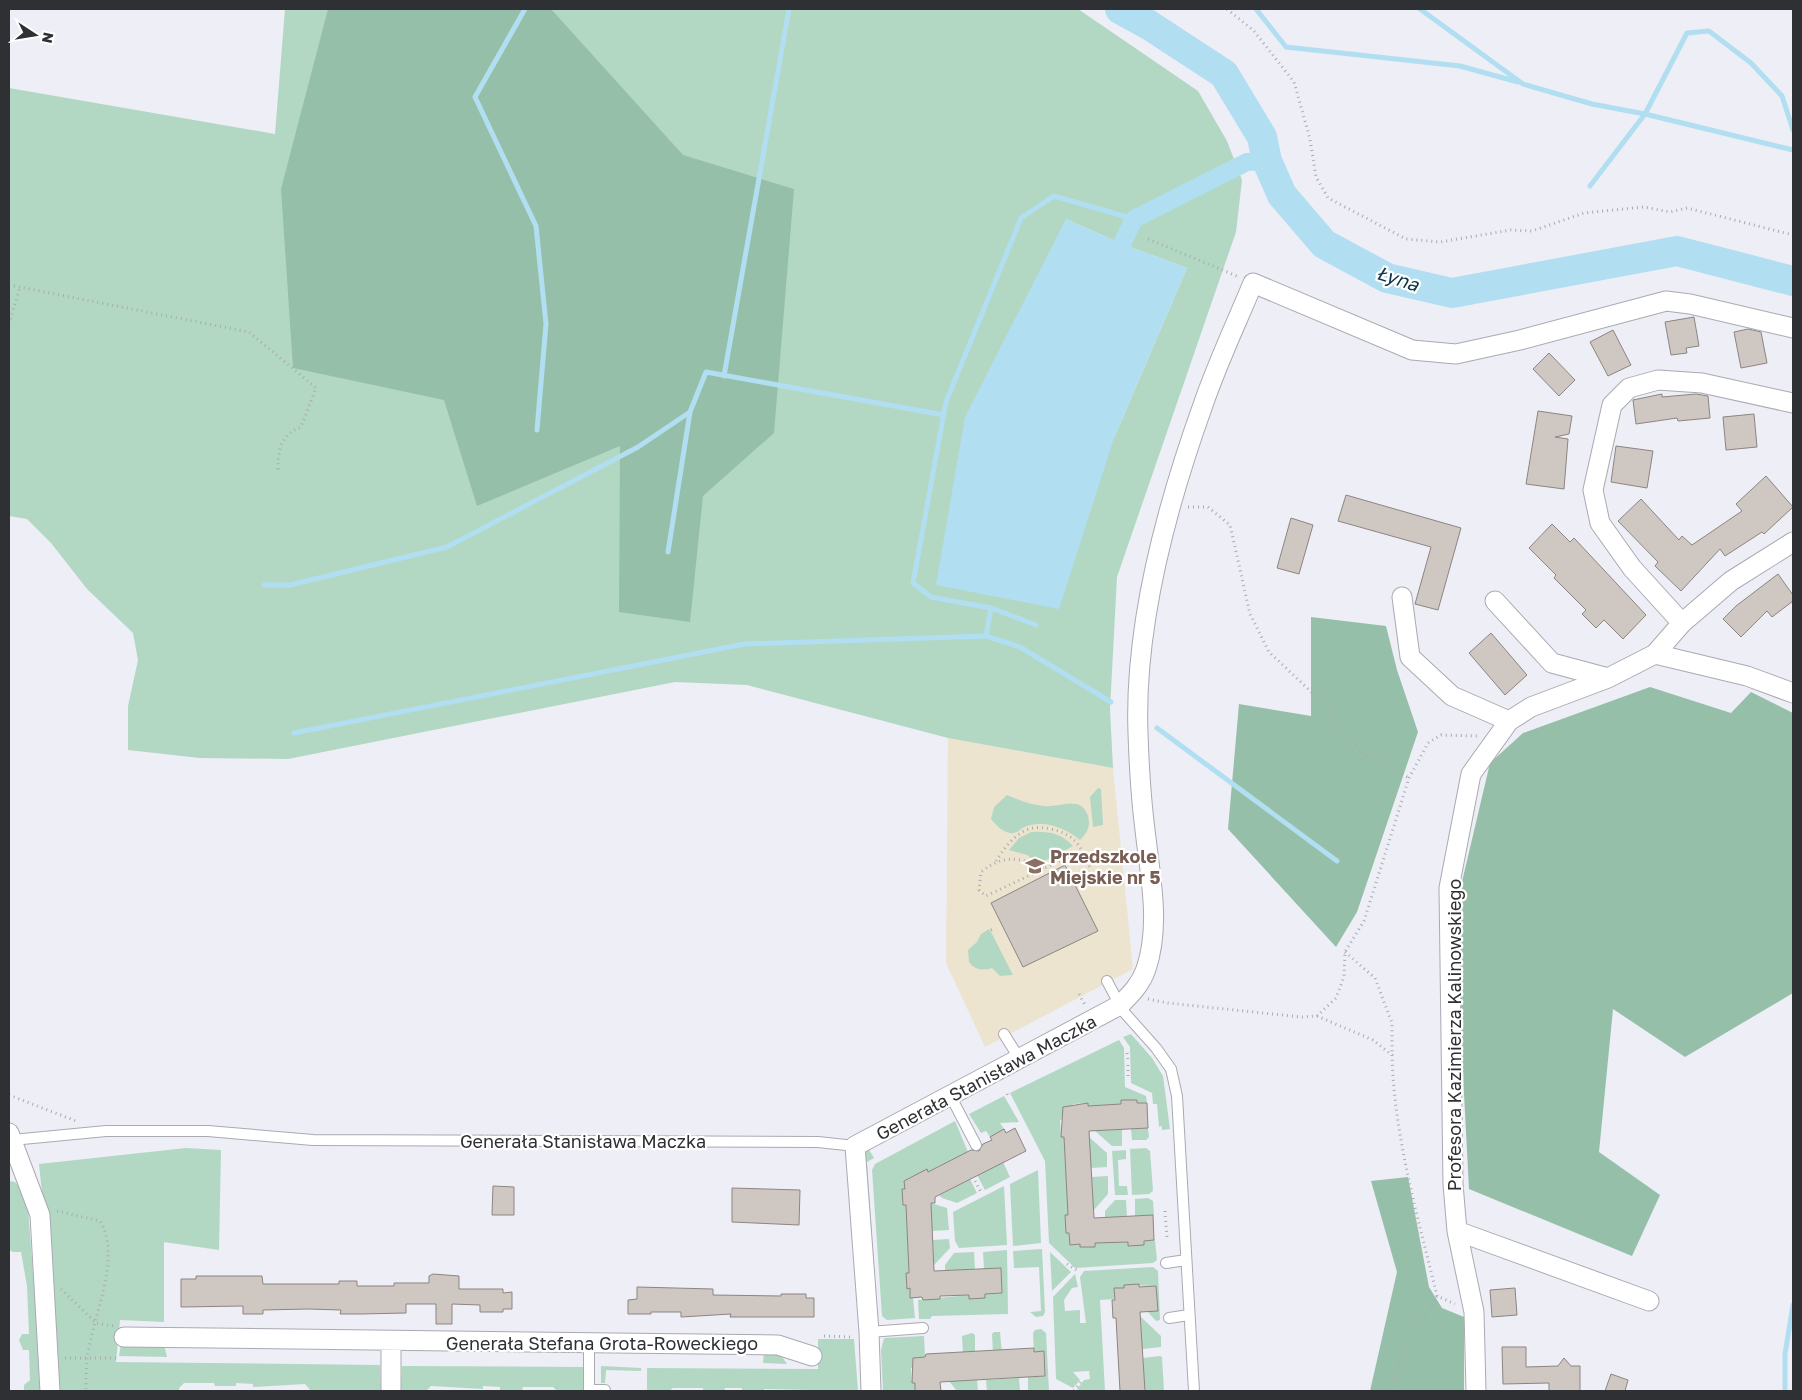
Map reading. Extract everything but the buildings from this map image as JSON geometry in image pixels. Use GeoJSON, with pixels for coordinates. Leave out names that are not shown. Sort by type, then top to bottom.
{"type":"FeatureCollection","features":[{"type":"Feature","properties":{"kind":"street"},"geometry":{"type":"LineString","coordinates":[[1253,283],[1412,350],[1456,354],[1520,340],[1666,301],[1690,304],[1793,328]]}},
{"type":"Feature","properties":{"kind":"street","name":"Generała Stanisława Maczka"},"geometry":{"type":"LineString","coordinates":[[855,1146],[1120,1005],[1137,988],[1146,969],[1153,930],[1152,888],[1145,828],[1138,732],[1139,675],[1145,625],[1167,522],[1203,405],[1253,283]]}},
{"type":"Feature","properties":{"kind":"street"},"geometry":{"type":"LineString","coordinates":[[1682,623],[1632,568],[1600,523],[1593,490],[1612,405],[1629,388],[1658,380],[1702,383],[1793,403]]}},
{"type":"Feature","properties":{"kind":"street","name":"Profesora Kazimierza Kalinowskiego"},"geometry":{"type":"LineString","coordinates":[[1476,1391],[1474,1312],[1457,1231],[1453,1184],[1450,888],[1471,774],[1491,743],[1509,721],[1531,707],[1608,678],[1654,654],[1682,623],[1731,581],[1793,542]]}},
{"type":"Feature","properties":{"kind":"street"},"geometry":{"type":"LineString","coordinates":[[1402,597],[1410,657],[1452,696],[1509,721]]}},
{"type":"Feature","properties":{"kind":"street"},"geometry":{"type":"LineString","coordinates":[[1495,601],[1552,664],[1608,678]]}},
{"type":"Feature","properties":{"kind":"street"},"geometry":{"type":"LineString","coordinates":[[1654,654],[1747,676],[1793,693]]}},
{"type":"Feature","properties":{"kind":"street"},"geometry":{"type":"LineString","coordinates":[[10,1136],[40,1215],[45,1272],[50,1391]]}},
{"type":"Feature","properties":{"kind":"street"},"geometry":{"type":"LineString","coordinates":[[855,1146],[860,1334],[871,1391]]}},
{"type":"Feature","properties":{"kind":"street"},"geometry":{"type":"LineString","coordinates":[[1457,1231],[1649,1301]]}},
{"type":"Feature","properties":{"kind":"street","name":"Generała Stefana Grota-Roweckiego"},"geometry":{"type":"LineString","coordinates":[[123,1332],[391,1341],[778,1345],[812,1356]]}},
{"type":"Feature","properties":{"kind":"street"},"geometry":{"type":"LineString","coordinates":[[391,1341],[391,1391]]}},
{"type":"Feature","properties":{"kind":"lane"},"geometry":{"type":"LineString","coordinates":[[1107,981],[1120,1005],[1171,1069],[1176,1096],[1194,1391]]}},
{"type":"Feature","properties":{"kind":"lane"},"geometry":{"type":"LineString","coordinates":[[1004,1034],[1019,1058]]}},
{"type":"Feature","properties":{"kind":"lane"},"geometry":{"type":"LineString","coordinates":[[950,1095],[976,1144]]}},
{"type":"Feature","properties":{"kind":"lane","name":"Generała Stanisława Maczka"},"geometry":{"type":"LineString","coordinates":[[10,1136],[31,1138],[106,1131],[208,1131],[313,1140],[808,1142],[855,1146]]}},
{"type":"Feature","properties":{"kind":"lane"},"geometry":{"type":"LineString","coordinates":[[20,1160],[31,1138]]}},
{"type":"Feature","properties":{"kind":"lane"},"geometry":{"type":"LineString","coordinates":[[1166,1263],[1186,1260]]}},
{"type":"Feature","properties":{"kind":"lane"},"geometry":{"type":"LineString","coordinates":[[1169,1318],[1189,1315]]}},
{"type":"Feature","properties":{"kind":"lane"},"geometry":{"type":"LineString","coordinates":[[860,1334],[923,1328]]}},
{"type":"Feature","properties":{"kind":"lane"},"geometry":{"type":"LineString","coordinates":[[589,1344],[590,1390],[606,1390]]}},
{"type":"Feature","properties":{"kind":"path"},"geometry":{"type":"LineString","coordinates":[[1227,9],[1254,31],[1294,82],[1310,139],[1316,177],[1328,198],[1406,238],[1440,242],[1511,230],[1532,231],[1584,213],[1644,207],[1670,212],[1687,208],[1793,236]]}},
{"type":"Feature","properties":{"kind":"path"},"geometry":{"type":"LineString","coordinates":[[1148,238],[1253,283]]}},
{"type":"Feature","properties":{"kind":"path"},"geometry":{"type":"LineString","coordinates":[[9,285],[250,332],[316,388],[301,427],[292,430],[282,440],[278,454],[278,470]]}},
{"type":"Feature","properties":{"kind":"path"},"geometry":{"type":"LineString","coordinates":[[9,324],[20,287]]}},
{"type":"Feature","properties":{"kind":"path"},"geometry":{"type":"LineString","coordinates":[[1167,522],[1181,507],[1208,507],[1230,525],[1250,614],[1269,652],[1322,702],[1362,753],[1409,778]]}},
{"type":"Feature","properties":{"kind":"path"},"geometry":{"type":"LineString","coordinates":[[1317,1016],[1336,998],[1344,977],[1346,952],[1364,921],[1409,778],[1428,743],[1441,735],[1478,736],[1491,743]]}},
{"type":"Feature","properties":{"kind":"path"},"geometry":{"type":"LineString","coordinates":[[1081,851],[986,896],[979,890],[981,872],[996,861],[1003,850],[1027,829],[1061,831],[1074,840],[1081,851],[1090,867]]}},
{"type":"Feature","properties":{"kind":"path"},"geometry":{"type":"LineString","coordinates":[[996,861],[1015,858],[1023,859],[1043,869]]}},
{"type":"Feature","properties":{"kind":"path"},"geometry":{"type":"LineString","coordinates":[[1346,952],[1375,978],[1392,1023],[1393,1083],[1405,1164],[1437,1296],[1400,1360],[1391,1391]]}},
{"type":"Feature","properties":{"kind":"path"},"geometry":{"type":"LineString","coordinates":[[1120,1005],[1148,999],[1168,1004],[1301,1017],[1317,1016],[1373,1040],[1392,1055]]}},
{"type":"Feature","properties":{"kind":"path"},"geometry":{"type":"LineString","coordinates":[[1127,1053],[1128,1080]]}},
{"type":"Feature","properties":{"kind":"path"},"geometry":{"type":"LineString","coordinates":[[9,1095],[78,1121]]}},
{"type":"Feature","properties":{"kind":"path"},"geometry":{"type":"LineString","coordinates":[[975,1181],[982,1194]]}},
{"type":"Feature","properties":{"kind":"path"},"geometry":{"type":"LineString","coordinates":[[34,1200],[64,1214],[100,1222],[108,1234],[107,1268],[87,1360],[86,1391]]}},
{"type":"Feature","properties":{"kind":"path"},"geometry":{"type":"LineString","coordinates":[[1165,1211],[1167,1238]]}},
{"type":"Feature","properties":{"kind":"path"},"geometry":{"type":"LineString","coordinates":[[1067,1264],[1078,1271]]}},
{"type":"Feature","properties":{"kind":"path"},"geometry":{"type":"LineString","coordinates":[[45,1272],[96,1324],[123,1332]]}},
{"type":"Feature","properties":{"kind":"path"},"geometry":{"type":"LineString","coordinates":[[1437,1296],[1474,1312]]}},
{"type":"Feature","properties":{"kind":"path"},"geometry":{"type":"LineString","coordinates":[[824,1336],[860,1334]]}},
{"type":"Feature","properties":{"kind":"path"},"geometry":{"type":"LineString","coordinates":[[48,1348],[65,1358],[87,1360],[120,1358]]}},
{"type":"Feature","properties":{"kind":"path"},"geometry":{"type":"LineString","coordinates":[[1074,1391],[1082,1380]]}},
{"type":"Feature","properties":{"kind":"shaded area","name":"Przedszkole Miejskie nr 5"},"geometry":{"type":"Polygon","coordinates":[[[948,738],[1113,768],[1133,969],[985,1047],[946,963],[948,738]]]}},
{"type":"Feature","properties":{"kind":"green space"},"geometry":{"type":"Polygon","coordinates":[[[285,9],[1078,9],[1198,91],[1227,141],[1242,180],[1236,232],[1117,577],[1110,709],[1113,768],[948,738],[747,685],[675,682],[288,759],[200,758],[128,750],[128,706],[138,660],[133,633],[87,589],[51,543],[27,519],[9,516],[9,88],[275,134],[285,9]],[[1066,219],[1114,438],[1187,268],[1122,244],[1066,219]]]}},
{"type":"Feature","properties":{"kind":"green space"},"geometry":{"type":"Polygon","coordinates":[[[328,9],[551,9],[683,155],[794,189],[774,433],[703,496],[690,622],[619,612],[620,446],[477,506],[444,400],[293,368],[281,189],[328,9]]]}},
{"type":"Feature","properties":{"kind":"green space"},"geometry":{"type":"Polygon","coordinates":[[[1311,617],[1386,626],[1397,670],[1418,732],[1357,912],[1336,947],[1228,829],[1239,704],[1311,716],[1311,617]]]}},
{"type":"Feature","properties":{"kind":"green space"},"geometry":{"type":"Polygon","coordinates":[[[1650,687],[1731,713],[1751,692],[1793,713],[1793,993],[1685,1057],[1613,1009],[1599,1152],[1660,1195],[1632,1256],[1469,1189],[1459,998],[1461,886],[1490,763],[1523,733],[1650,687]]]}},
{"type":"Feature","properties":{"kind":"green space"},"geometry":{"type":"Polygon","coordinates":[[[1098,788],[1101,789],[1103,825],[1093,827],[1090,797],[1098,788]]]}},
{"type":"Feature","properties":{"kind":"green space"},"geometry":{"type":"Polygon","coordinates":[[[1007,795],[1039,805],[1080,805],[1085,809],[1088,816],[1088,830],[1080,840],[1068,832],[1047,824],[1024,827],[1015,833],[1007,832],[991,819],[994,807],[1007,795]]]}},
{"type":"Feature","properties":{"kind":"green space"},"geometry":{"type":"Polygon","coordinates":[[[1031,832],[1054,834],[1064,838],[1073,846],[1039,864],[1027,855],[1009,850],[1019,838],[1031,832]]]}},
{"type":"Feature","properties":{"kind":"green space"},"geometry":{"type":"Polygon","coordinates":[[[989,929],[1013,975],[1000,976],[992,968],[979,969],[969,962],[968,950],[977,942],[981,934],[989,929]]]}},
{"type":"Feature","properties":{"kind":"green space"},"geometry":{"type":"Polygon","coordinates":[[[1131,1034],[1152,1058],[1163,1076],[1170,1129],[1162,1130],[1162,1126],[1159,1127],[1157,1104],[1153,1104],[1152,1093],[1131,1083],[1130,1047],[1123,1037],[1131,1034]]]}},
{"type":"Feature","properties":{"kind":"green space"},"geometry":{"type":"Polygon","coordinates":[[[1119,1040],[1124,1048],[1125,1087],[1146,1096],[1147,1103],[1137,1103],[1136,1100],[1121,1100],[1121,1104],[1088,1106],[1087,1103],[1063,1107],[1063,1119],[1060,1120],[1061,1137],[1064,1137],[1068,1215],[1066,1233],[1069,1233],[1070,1245],[1080,1244],[1080,1247],[1095,1247],[1095,1243],[1128,1242],[1128,1245],[1144,1245],[1144,1241],[1155,1240],[1157,1260],[1153,1263],[1075,1268],[1049,1243],[1045,1161],[1010,1093],[1119,1040]]]}},
{"type":"Feature","properties":{"kind":"green space"},"geometry":{"type":"Polygon","coordinates":[[[1004,1096],[1019,1122],[1000,1123],[1004,1129],[990,1137],[986,1131],[981,1133],[969,1114],[1004,1096]]]}},
{"type":"Feature","properties":{"kind":"green space"},"geometry":{"type":"Polygon","coordinates":[[[955,1121],[968,1152],[928,1172],[927,1169],[916,1179],[904,1180],[905,1189],[902,1190],[903,1205],[906,1205],[909,1273],[906,1273],[907,1288],[910,1288],[910,1298],[913,1298],[915,1318],[887,1320],[882,1316],[872,1170],[875,1164],[955,1121]]]}},
{"type":"Feature","properties":{"kind":"green space"},"geometry":{"type":"Polygon","coordinates":[[[1148,1128],[1149,1137],[1146,1140],[1132,1140],[1131,1129],[1148,1128]]]}},
{"type":"Feature","properties":{"kind":"green space"},"geometry":{"type":"Polygon","coordinates":[[[1122,1129],[1122,1146],[1112,1146],[1095,1131],[1122,1129]]]}},
{"type":"Feature","properties":{"kind":"green space"},"geometry":{"type":"Polygon","coordinates":[[[1089,1137],[1107,1153],[1107,1167],[1091,1168],[1089,1137]]]}},
{"type":"Feature","properties":{"kind":"green space"},"geometry":{"type":"Polygon","coordinates":[[[186,1148],[221,1150],[219,1250],[164,1242],[164,1322],[120,1320],[116,1362],[380,1365],[381,1391],[311,1391],[305,1384],[253,1387],[253,1384],[236,1383],[236,1386],[215,1386],[214,1383],[184,1383],[179,1388],[179,1391],[54,1391],[45,1221],[39,1164],[186,1148]]]}},
{"type":"Feature","properties":{"kind":"green space"},"geometry":{"type":"Polygon","coordinates":[[[868,1148],[874,1158],[867,1162],[877,1309],[872,1310],[861,1160],[868,1148]]]}},
{"type":"Feature","properties":{"kind":"green space"},"geometry":{"type":"Polygon","coordinates":[[[1146,1148],[1150,1151],[1153,1191],[1149,1194],[1132,1195],[1130,1149],[1146,1148]]]}},
{"type":"Feature","properties":{"kind":"green space"},"geometry":{"type":"Polygon","coordinates":[[[1126,1150],[1126,1159],[1118,1160],[1119,1186],[1127,1186],[1128,1195],[1115,1195],[1112,1151],[1126,1150]]]}},
{"type":"Feature","properties":{"kind":"green space"},"geometry":{"type":"Polygon","coordinates":[[[1003,1162],[1010,1177],[985,1190],[977,1175],[1003,1162]]]}},
{"type":"Feature","properties":{"kind":"green space"},"geometry":{"type":"Polygon","coordinates":[[[1038,1170],[1041,1243],[1013,1246],[1010,1184],[1038,1170]]]}},
{"type":"Feature","properties":{"kind":"green space"},"geometry":{"type":"Polygon","coordinates":[[[1108,1176],[1108,1194],[1093,1211],[1092,1177],[1108,1176]]]}},
{"type":"Feature","properties":{"kind":"green space"},"geometry":{"type":"Polygon","coordinates":[[[1408,1177],[1429,1287],[1442,1308],[1464,1317],[1464,1391],[1370,1391],[1397,1272],[1371,1181],[1408,1177]]]}},
{"type":"Feature","properties":{"kind":"green space"},"geometry":{"type":"Polygon","coordinates":[[[970,1179],[977,1193],[957,1203],[942,1198],[939,1195],[970,1179]]]}},
{"type":"Feature","properties":{"kind":"green space"},"geometry":{"type":"Polygon","coordinates":[[[9,1181],[15,1182],[27,1195],[42,1391],[24,1391],[24,1385],[30,1380],[29,1350],[23,1350],[19,1340],[22,1334],[29,1334],[27,1286],[21,1252],[9,1250],[9,1181]]]}},
{"type":"Feature","properties":{"kind":"green space"},"geometry":{"type":"Polygon","coordinates":[[[1004,1186],[1007,1245],[959,1248],[955,1241],[953,1212],[1004,1186]]]}},
{"type":"Feature","properties":{"kind":"green space"},"geometry":{"type":"Polygon","coordinates":[[[1148,1198],[1153,1201],[1154,1215],[1135,1216],[1135,1199],[1148,1198]]]}},
{"type":"Feature","properties":{"kind":"green space"},"geometry":{"type":"Polygon","coordinates":[[[1115,1200],[1126,1200],[1127,1217],[1105,1218],[1105,1211],[1115,1200]]]}},
{"type":"Feature","properties":{"kind":"green space"},"geometry":{"type":"Polygon","coordinates":[[[931,1203],[947,1208],[949,1230],[932,1231],[931,1203]]]}},
{"type":"Feature","properties":{"kind":"green space"},"geometry":{"type":"Polygon","coordinates":[[[949,1239],[950,1248],[934,1265],[933,1240],[949,1239]]]}},
{"type":"Feature","properties":{"kind":"green space"},"geometry":{"type":"Polygon","coordinates":[[[1042,1249],[1045,1312],[1043,1316],[1036,1317],[1030,1312],[1041,1311],[1039,1267],[1014,1268],[1013,1251],[1042,1249]]]}},
{"type":"Feature","properties":{"kind":"green space"},"geometry":{"type":"Polygon","coordinates":[[[1007,1250],[1008,1314],[932,1316],[930,1319],[919,1319],[918,1300],[969,1295],[969,1298],[985,1298],[985,1294],[1002,1293],[1001,1268],[984,1269],[983,1252],[1007,1250]]]}},
{"type":"Feature","properties":{"kind":"green space"},"geometry":{"type":"Polygon","coordinates":[[[974,1252],[975,1269],[945,1271],[945,1265],[954,1253],[974,1252]]]}},
{"type":"Feature","properties":{"kind":"green space"},"geometry":{"type":"Polygon","coordinates":[[[1050,1252],[1071,1272],[1052,1291],[1050,1252]]]}},
{"type":"Feature","properties":{"kind":"green space"},"geometry":{"type":"Polygon","coordinates":[[[1153,1267],[1158,1271],[1160,1320],[1156,1321],[1147,1311],[1157,1311],[1156,1286],[1124,1285],[1124,1288],[1114,1288],[1115,1299],[1100,1300],[1105,1391],[1080,1391],[1077,1389],[1084,1380],[1090,1379],[1089,1371],[1073,1372],[1080,1380],[1073,1388],[1056,1379],[1053,1297],[1075,1274],[1078,1287],[1072,1288],[1064,1300],[1065,1311],[1080,1310],[1080,1323],[1086,1323],[1080,1277],[1084,1271],[1153,1267]]]}},
{"type":"Feature","properties":{"kind":"green space"},"geometry":{"type":"Polygon","coordinates":[[[1141,1317],[1161,1336],[1161,1347],[1142,1349],[1141,1317]]]}},
{"type":"Feature","properties":{"kind":"green space"},"geometry":{"type":"Polygon","coordinates":[[[1041,1329],[1046,1333],[1049,1391],[1028,1391],[1028,1377],[1045,1376],[1044,1351],[1034,1352],[1033,1333],[1035,1330],[1041,1329]]]}},
{"type":"Feature","properties":{"kind":"green space"},"geometry":{"type":"Polygon","coordinates":[[[1000,1332],[1002,1354],[993,1354],[992,1334],[1000,1332]]]}},
{"type":"Feature","properties":{"kind":"green space"},"geometry":{"type":"Polygon","coordinates":[[[972,1333],[975,1335],[975,1355],[963,1355],[962,1336],[972,1333]]]}},
{"type":"Feature","properties":{"kind":"green space"},"geometry":{"type":"Polygon","coordinates":[[[924,1336],[925,1357],[914,1358],[914,1368],[911,1368],[912,1383],[915,1383],[915,1391],[883,1391],[881,1350],[884,1338],[924,1336]]]}},
{"type":"Feature","properties":{"kind":"green space"},"geometry":{"type":"Polygon","coordinates":[[[818,1339],[854,1339],[858,1391],[764,1389],[764,1391],[742,1391],[742,1388],[725,1388],[724,1391],[703,1391],[703,1388],[673,1388],[669,1391],[647,1391],[647,1368],[818,1369],[818,1339]]]}},
{"type":"Feature","properties":{"kind":"green space"},"geometry":{"type":"Polygon","coordinates":[[[121,1344],[164,1345],[167,1357],[119,1356],[121,1344]]]}},
{"type":"Feature","properties":{"kind":"green space"},"geometry":{"type":"Polygon","coordinates":[[[764,1352],[781,1355],[787,1364],[763,1363],[764,1352]]]}},
{"type":"Feature","properties":{"kind":"green space"},"geometry":{"type":"Polygon","coordinates":[[[1162,1357],[1164,1391],[1145,1391],[1143,1358],[1162,1357]]]}},
{"type":"Feature","properties":{"kind":"green space"},"geometry":{"type":"Polygon","coordinates":[[[402,1366],[583,1367],[583,1391],[557,1391],[553,1387],[523,1387],[522,1390],[500,1390],[500,1387],[483,1386],[483,1389],[431,1386],[426,1391],[401,1391],[402,1366]]]}},
{"type":"Feature","properties":{"kind":"green space"},"geometry":{"type":"Polygon","coordinates":[[[601,1366],[641,1368],[641,1371],[606,1370],[605,1383],[601,1383],[601,1366]]]}},
{"type":"Feature","properties":{"kind":"green space"},"geometry":{"type":"Polygon","coordinates":[[[1019,1378],[1020,1391],[987,1391],[986,1380],[1019,1378]]]}},
{"type":"Feature","properties":{"kind":"green space"},"geometry":{"type":"Polygon","coordinates":[[[977,1380],[978,1391],[957,1391],[949,1381],[977,1380]]]}},
{"type":"Feature","properties":{"kind":"water"},"geometry":{"type":"Polygon","coordinates":[[[1066,219],[1122,244],[1187,268],[1114,438],[1059,609],[936,585],[965,417],[1066,219]]]}},
{"type":"Feature","properties":{"kind":"waterway"},"geometry":{"type":"LineString","coordinates":[[525,9],[475,97],[536,226],[546,324],[537,430]]}},
{"type":"Feature","properties":{"kind":"waterway"},"geometry":{"type":"LineString","coordinates":[[724,376],[789,9]]}},
{"type":"Feature","properties":{"kind":"waterway","name":"Łyna"},"geometry":{"type":"LineString","coordinates":[[1120,9],[1149,25],[1224,74],[1262,137],[1267,161],[1282,195],[1324,244],[1387,278],[1452,293],[1677,251],[1793,281]]}},
{"type":"Feature","properties":{"kind":"waterway"},"geometry":{"type":"LineString","coordinates":[[1256,9],[1286,47],[1460,66],[1518,82]]}},
{"type":"Feature","properties":{"kind":"waterway"},"geometry":{"type":"LineString","coordinates":[[1420,9],[1523,84],[1592,104],[1645,114],[1793,150]]}},
{"type":"Feature","properties":{"kind":"waterway"},"geometry":{"type":"LineString","coordinates":[[1590,186],[1645,114],[1687,33],[1709,31],[1751,63],[1782,96],[1793,130]]}},
{"type":"Feature","properties":{"kind":"waterway"},"geometry":{"type":"LineString","coordinates":[[1122,244],[1134,219],[1247,162],[1267,161]]}},
{"type":"Feature","properties":{"kind":"waterway"},"geometry":{"type":"LineString","coordinates":[[1036,625],[991,608],[931,597],[913,583],[946,402],[1021,218],[1054,196],[1134,219]]}},
{"type":"Feature","properties":{"kind":"waterway"},"geometry":{"type":"LineString","coordinates":[[668,552],[690,412],[706,372],[944,415]]}},
{"type":"Feature","properties":{"kind":"waterway"},"geometry":{"type":"LineString","coordinates":[[264,585],[290,585],[447,547],[638,447],[690,412]]}},
{"type":"Feature","properties":{"kind":"waterway"},"geometry":{"type":"LineString","coordinates":[[986,636],[991,608]]}},
{"type":"Feature","properties":{"kind":"waterway"},"geometry":{"type":"LineString","coordinates":[[294,733],[744,644],[986,636],[1020,647],[1111,702]]}},
{"type":"Feature","properties":{"kind":"waterway"},"geometry":{"type":"LineString","coordinates":[[1157,728],[1337,861]]}},
{"type":"Feature","properties":{"kind":"waterway"},"geometry":{"type":"LineString","coordinates":[[1785,1391],[1785,1354],[1793,1305]]}},
{"type":"Feature","properties":{"kind":"place","name":"Przedszkole Miejskie nr 5"},"geometry":{"type":"Point","coordinates":[1035,866]}}]}
